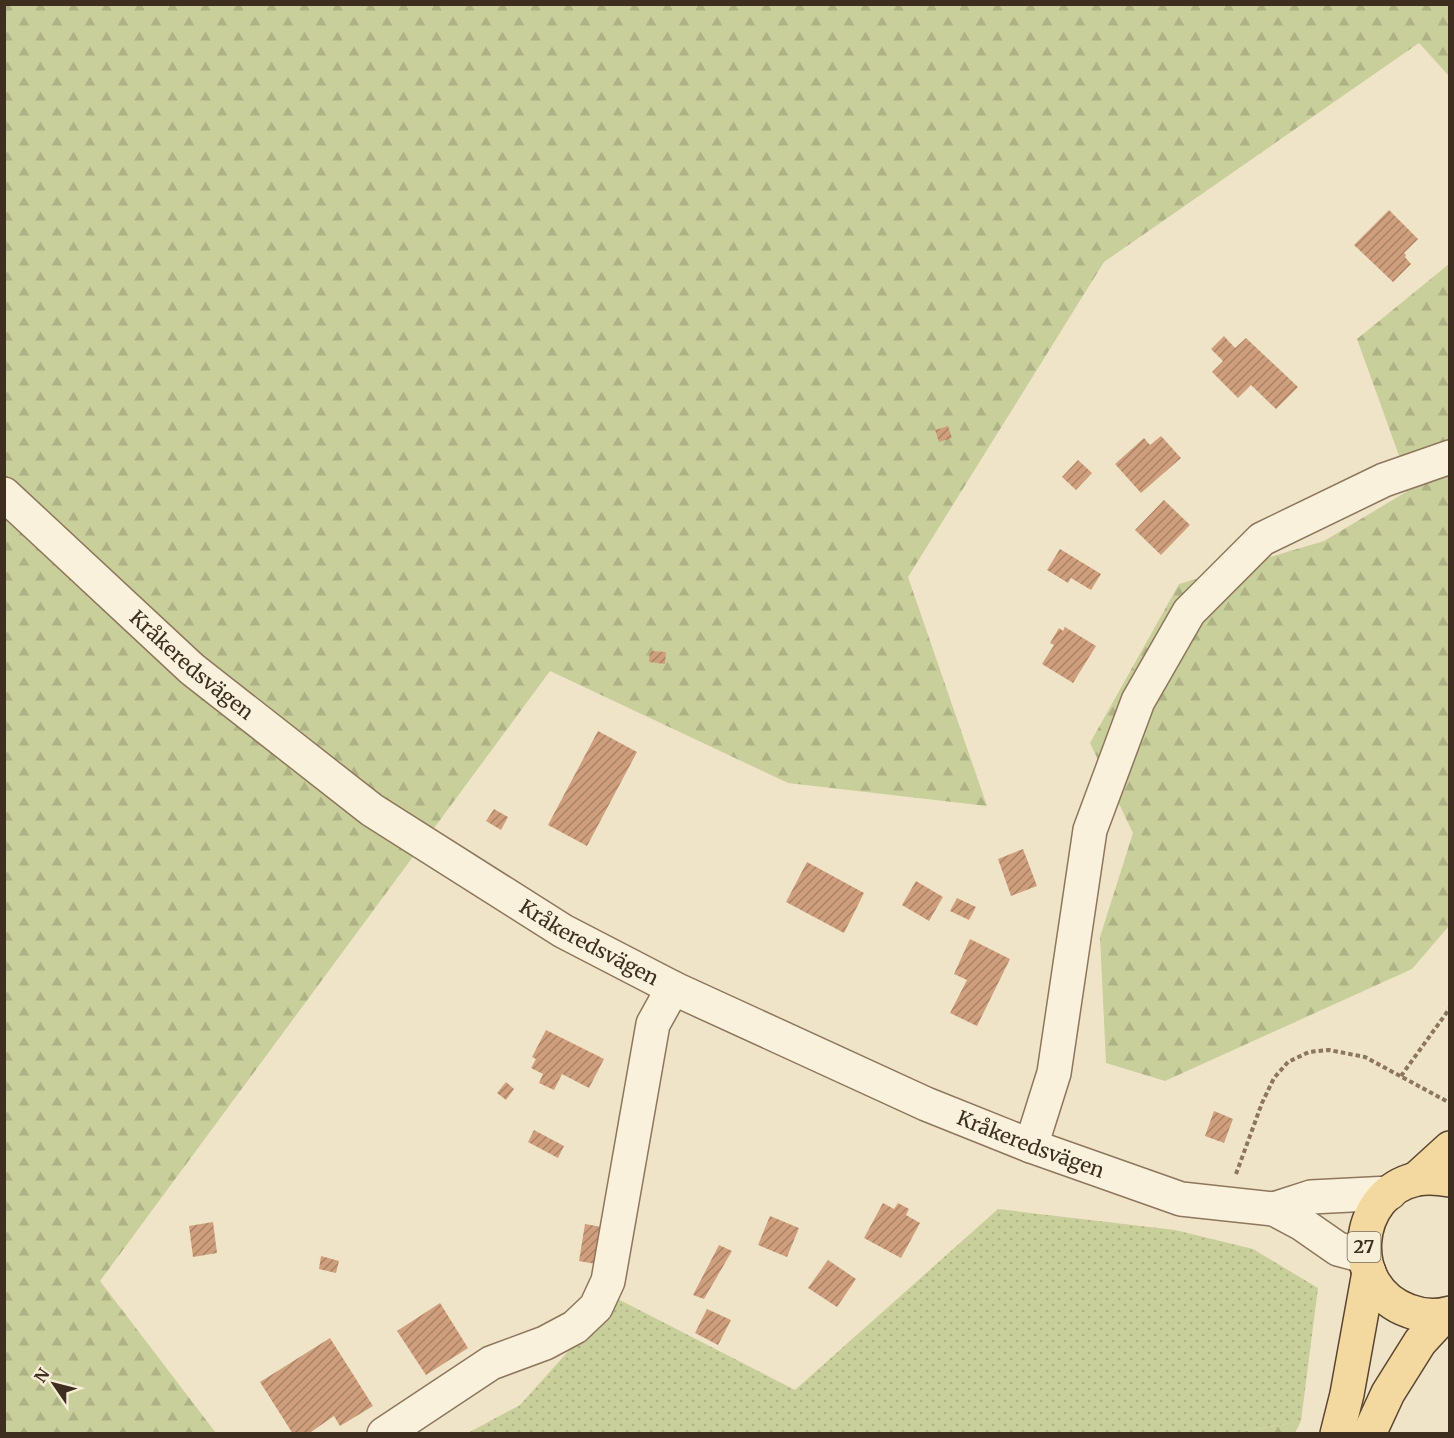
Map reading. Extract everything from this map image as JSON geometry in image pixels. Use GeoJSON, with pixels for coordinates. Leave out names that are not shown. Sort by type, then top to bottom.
{"type":"FeatureCollection","features":[{"type":"Feature","properties":{"kind":"main road","name":"27"},"geometry":{"type":"LineString","coordinates":[[1338,1434],[1347,1394],[1366,1264],[1364,1238],[1369,1221],[1377,1206],[1449,1148]]}},
{"type":"Feature","properties":{"kind":"main road"},"geometry":{"type":"LineString","coordinates":[[1403,1186],[1434,1178],[1449,1180]]}},
{"type":"Feature","properties":{"kind":"main road","name":"27"},"geometry":{"type":"LineString","coordinates":[[1366,1264],[1375,1285],[1394,1304],[1418,1314],[1447,1314]]}},
{"type":"Feature","properties":{"kind":"main road","name":"27"},"geometry":{"type":"LineString","coordinates":[[1370,1434],[1388,1393],[1420,1342],[1447,1314]]}},
{"type":"Feature","properties":{"kind":"street"},"geometry":{"type":"LineString","coordinates":[[1031,1146],[1054,1073],[1090,830],[1138,700],[1189,612],[1262,538],[1384,480],[1449,457]]}},
{"type":"Feature","properties":{"kind":"street","name":"Kråkeredsvägen"},"geometry":{"type":"LineString","coordinates":[[4,494],[192,669],[372,810],[563,931],[673,988],[926,1104],[1031,1146],[1181,1199],[1274,1209]]}},
{"type":"Feature","properties":{"kind":"street"},"geometry":{"type":"LineString","coordinates":[[384,1434],[491,1363],[545,1343],[575,1327],[596,1307],[608,1281],[653,1024],[673,988]]}},
{"type":"Feature","properties":{"kind":"street"},"geometry":{"type":"LineString","coordinates":[[1274,1209],[1311,1197],[1403,1186]]}},
{"type":"Feature","properties":{"kind":"street"},"geometry":{"type":"LineString","coordinates":[[1274,1209],[1366,1264]]}},
{"type":"Feature","properties":{"kind":"path"},"geometry":{"type":"LineString","coordinates":[[1401,1076],[1449,1008]]}},
{"type":"Feature","properties":{"kind":"path"},"geometry":{"type":"LineString","coordinates":[[1229,1204],[1238,1164],[1274,1077],[1288,1062],[1309,1052],[1329,1050],[1365,1057],[1449,1103]]}},
{"type":"Feature","properties":{"kind":"green space"},"geometry":{"type":"Polygon","coordinates":[[[5,5],[1449,5],[1449,76],[1419,43],[1104,262],[908,577],[987,806],[788,783],[550,671],[100,1281],[216,1433],[5,1434],[5,5]]]}},
{"type":"Feature","properties":{"kind":"green space"},"geometry":{"type":"Polygon","coordinates":[[[1449,264],[1449,926],[1412,969],[1165,1081],[1106,1063],[1100,937],[1133,833],[1090,743],[1179,584],[1324,541],[1411,489],[1357,339],[1449,264]]]}},
{"type":"Feature","properties":{"kind":"green space"},"geometry":{"type":"Polygon","coordinates":[[[998,1209],[1175,1230],[1253,1249],[1318,1288],[1301,1421],[1236,1433],[466,1434],[520,1405],[616,1298],[795,1390],[998,1209]]]}},
{"type":"Feature","properties":{"kind":"green space"},"geometry":{"type":"Polygon","coordinates":[[[1301,1421],[1295,1433],[1236,1433],[1301,1421]]]}},
{"type":"Feature","properties":{"kind":"building"},"geometry":{"type":"Polygon","coordinates":[[[1389,210],[1418,239],[1404,253],[1411,264],[1393,282],[1354,245],[1389,210]]]}},
{"type":"Feature","properties":{"kind":"building"},"geometry":{"type":"Polygon","coordinates":[[[1224,336],[1235,348],[1246,338],[1298,387],[1276,409],[1251,385],[1238,398],[1212,372],[1223,361],[1211,349],[1224,336]]]}},
{"type":"Feature","properties":{"kind":"building"},"geometry":{"type":"Polygon","coordinates":[[[948,426],[952,438],[939,442],[935,430],[948,426]]]}},
{"type":"Feature","properties":{"kind":"building"},"geometry":{"type":"Polygon","coordinates":[[[1161,436],[1181,458],[1141,493],[1115,464],[1144,438],[1150,445],[1161,436]]]}},
{"type":"Feature","properties":{"kind":"building"},"geometry":{"type":"Polygon","coordinates":[[[1078,460],[1092,473],[1076,490],[1062,477],[1078,460]]]}},
{"type":"Feature","properties":{"kind":"building"},"geometry":{"type":"Polygon","coordinates":[[[1164,500],[1190,525],[1161,555],[1135,530],[1164,500]]]}},
{"type":"Feature","properties":{"kind":"building"},"geometry":{"type":"Polygon","coordinates":[[[1060,549],[1101,574],[1091,590],[1071,578],[1068,583],[1047,570],[1060,549]]]}},
{"type":"Feature","properties":{"kind":"building"},"geometry":{"type":"Polygon","coordinates":[[[1065,627],[1096,646],[1073,683],[1042,664],[1054,645],[1050,643],[1059,628],[1063,631],[1065,627]]]}},
{"type":"Feature","properties":{"kind":"building"},"geometry":{"type":"Polygon","coordinates":[[[650,651],[666,652],[665,664],[649,662],[650,651]]]}},
{"type":"Feature","properties":{"kind":"building"},"geometry":{"type":"Polygon","coordinates":[[[598,731],[637,752],[587,846],[548,825],[598,731]]]}},
{"type":"Feature","properties":{"kind":"building"},"geometry":{"type":"Polygon","coordinates":[[[494,809],[508,817],[501,830],[486,821],[494,809]]]}},
{"type":"Feature","properties":{"kind":"building"},"geometry":{"type":"Polygon","coordinates":[[[1023,849],[1037,886],[1011,896],[998,859],[1023,849]]]}},
{"type":"Feature","properties":{"kind":"building"},"geometry":{"type":"Polygon","coordinates":[[[807,862],[864,893],[844,933],[786,902],[807,862]]]}},
{"type":"Feature","properties":{"kind":"building"},"geometry":{"type":"Polygon","coordinates":[[[916,881],[943,897],[929,921],[902,905],[916,881]]]}},
{"type":"Feature","properties":{"kind":"building"},"geometry":{"type":"Polygon","coordinates":[[[957,898],[976,907],[969,920],[950,911],[957,898]]]}},
{"type":"Feature","properties":{"kind":"building"},"geometry":{"type":"Polygon","coordinates":[[[970,939],[1010,959],[977,1026],[950,1013],[967,980],[954,974],[970,939]]]}},
{"type":"Feature","properties":{"kind":"building"},"geometry":{"type":"Polygon","coordinates":[[[546,1030],[604,1059],[589,1088],[562,1074],[554,1090],[539,1083],[543,1074],[531,1068],[536,1059],[532,1057],[546,1030]]]}},
{"type":"Feature","properties":{"kind":"building"},"geometry":{"type":"Polygon","coordinates":[[[506,1082],[514,1089],[506,1100],[497,1093],[506,1082]]]}},
{"type":"Feature","properties":{"kind":"building"},"geometry":{"type":"Polygon","coordinates":[[[1214,1111],[1233,1119],[1224,1143],[1205,1136],[1214,1111]]]}},
{"type":"Feature","properties":{"kind":"building"},"geometry":{"type":"Polygon","coordinates":[[[534,1130],[564,1146],[558,1158],[528,1142],[534,1130]]]}},
{"type":"Feature","properties":{"kind":"building"},"geometry":{"type":"Polygon","coordinates":[[[883,1203],[894,1209],[898,1203],[909,1209],[906,1215],[920,1223],[901,1258],[864,1238],[883,1203]]]}},
{"type":"Feature","properties":{"kind":"building"},"geometry":{"type":"Polygon","coordinates":[[[770,1216],[799,1228],[787,1257],[758,1245],[770,1216]]]}},
{"type":"Feature","properties":{"kind":"building"},"geometry":{"type":"Polygon","coordinates":[[[213,1222],[217,1253],[193,1257],[189,1226],[213,1222]]]}},
{"type":"Feature","properties":{"kind":"building"},"geometry":{"type":"Polygon","coordinates":[[[585,1224],[602,1227],[596,1264],[579,1261],[585,1224]]]}},
{"type":"Feature","properties":{"kind":"building"},"geometry":{"type":"Polygon","coordinates":[[[719,1245],[732,1251],[704,1299],[693,1295],[719,1245]]]}},
{"type":"Feature","properties":{"kind":"building"},"geometry":{"type":"Polygon","coordinates":[[[321,1256],[339,1261],[336,1273],[319,1269],[321,1256]]]}},
{"type":"Feature","properties":{"kind":"building"},"geometry":{"type":"Polygon","coordinates":[[[828,1260],[856,1279],[837,1307],[808,1288],[828,1260]]]}},
{"type":"Feature","properties":{"kind":"building"},"geometry":{"type":"Polygon","coordinates":[[[440,1303],[468,1348],[426,1375],[397,1331],[440,1303]]]}},
{"type":"Feature","properties":{"kind":"building"},"geometry":{"type":"Polygon","coordinates":[[[707,1309],[731,1320],[718,1345],[695,1333],[707,1309]]]}},
{"type":"Feature","properties":{"kind":"building"},"geometry":{"type":"Polygon","coordinates":[[[330,1338],[373,1406],[340,1426],[334,1416],[308,1434],[293,1434],[260,1382],[330,1338]]]}}]}
